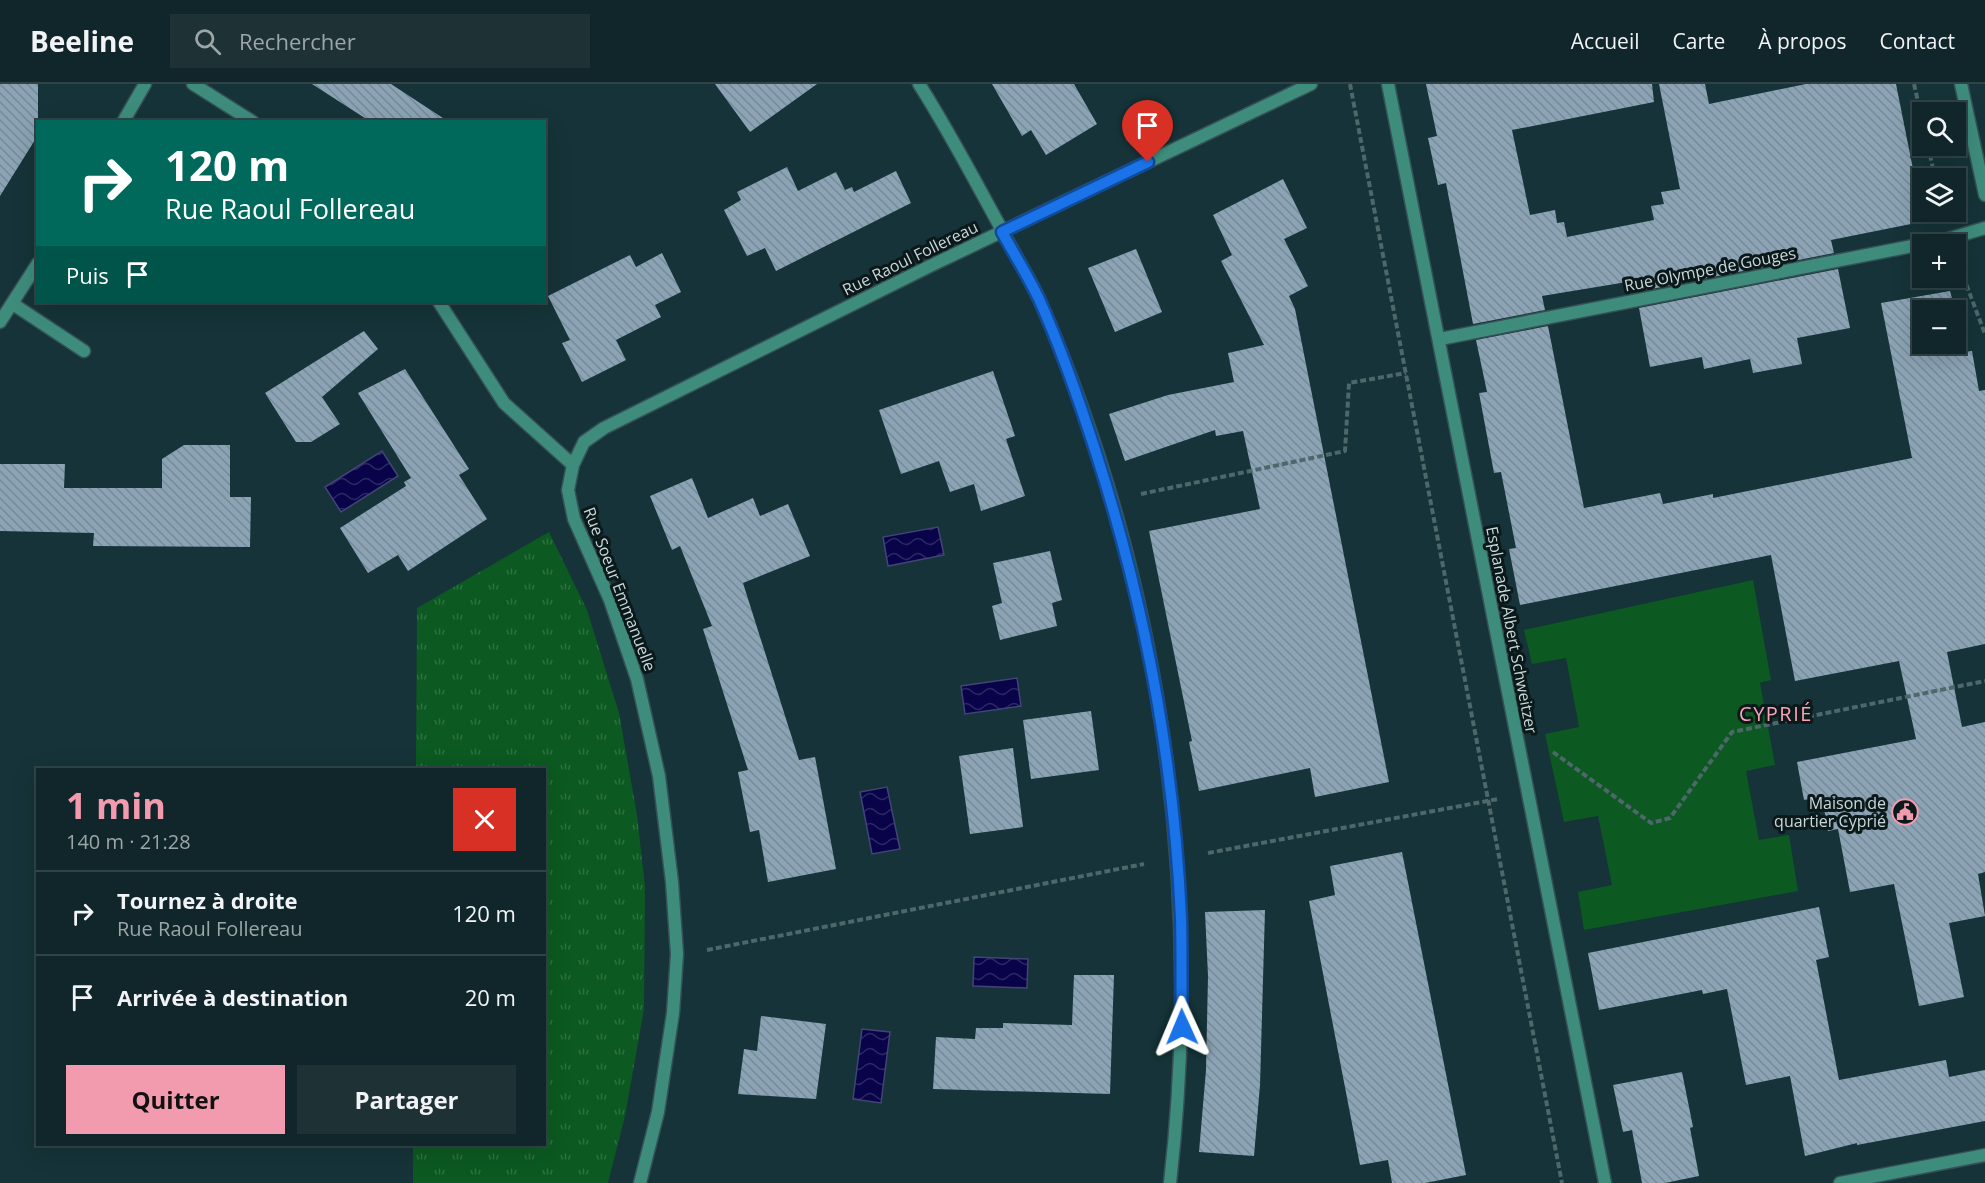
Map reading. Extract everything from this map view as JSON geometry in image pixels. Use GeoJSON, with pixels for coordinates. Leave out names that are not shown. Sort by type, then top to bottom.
{"type":"FeatureCollection","features":[{"type":"Feature","properties":{"kind":"street"},"geometry":{"type":"LineString","coordinates":[[124,120],[145,84]]}},
{"type":"Feature","properties":{"kind":"street"},"geometry":{"type":"LineString","coordinates":[[193,84],[250,120]]}},
{"type":"Feature","properties":{"kind":"street"},"geometry":{"type":"LineString","coordinates":[[920,84],[971,172],[1038,298],[1056,341],[1086,421],[1119,525],[1147,641],[1161,717],[1181,918],[1182,1027],[1178,1115],[1170,1183]]}},
{"type":"Feature","properties":{"kind":"street","name":"Rue Raoul Follereau"},"geometry":{"type":"LineString","coordinates":[[573,465],[584,442],[604,428],[1002,232],[1311,84]]}},
{"type":"Feature","properties":{"kind":"street","name":"Esplanade Albert Schweitzer"},"geometry":{"type":"LineString","coordinates":[[1388,84],[1605,1183]]}},
{"type":"Feature","properties":{"kind":"street"},"geometry":{"type":"LineString","coordinates":[[1961,84],[1985,195]]}},
{"type":"Feature","properties":{"kind":"street","name":"Rue Olympe de Gouges"},"geometry":{"type":"LineString","coordinates":[[1440,339],[1948,239],[1985,228]]}},
{"type":"Feature","properties":{"kind":"street"},"geometry":{"type":"LineString","coordinates":[[0,322],[36,266]]}},
{"type":"Feature","properties":{"kind":"street"},"geometry":{"type":"LineString","coordinates":[[440,303],[504,403],[573,465]]}},
{"type":"Feature","properties":{"kind":"street"},"geometry":{"type":"LineString","coordinates":[[13,304],[84,351]]}},
{"type":"Feature","properties":{"kind":"street","name":"Rue Soeur Emmanuelle"},"geometry":{"type":"LineString","coordinates":[[573,465],[568,490],[574,519],[610,600],[637,679],[659,776],[672,882],[677,954],[673,1013],[658,1112],[640,1183]]}},
{"type":"Feature","properties":{"kind":"street"},"geometry":{"type":"LineString","coordinates":[[1840,1183],[1985,1155]]}},
{"type":"Feature","properties":{"kind":"path"},"geometry":{"type":"LineString","coordinates":[[1350,84],[1562,1183]]}},
{"type":"Feature","properties":{"kind":"path"},"geometry":{"type":"LineString","coordinates":[[1914,84],[1918,102]]}},
{"type":"Feature","properties":{"kind":"path"},"geometry":{"type":"LineString","coordinates":[[1966,285],[1985,334]]}},
{"type":"Feature","properties":{"kind":"path"},"geometry":{"type":"LineString","coordinates":[[1111,500],[1345,451],[1349,383],[1406,373]]}},
{"type":"Feature","properties":{"kind":"path"},"geometry":{"type":"LineString","coordinates":[[1527,794],[1548,748],[1651,823],[1670,818],[1732,732],[1985,681]]}},
{"type":"Feature","properties":{"kind":"path"},"geometry":{"type":"LineString","coordinates":[[1203,854],[1468,804]]}},
{"type":"Feature","properties":{"kind":"path"},"geometry":{"type":"LineString","coordinates":[[719,949],[1146,863]]}},
{"type":"Feature","properties":{"kind":"green space"},"geometry":{"type":"Polygon","coordinates":[[[549,532],[587,610],[619,713],[637,815],[645,887],[644,1009],[625,1116],[608,1183],[413,1183],[413,1146],[546,1146],[546,768],[416,768],[417,608],[549,532]]]}},
{"type":"Feature","properties":{"kind":"green space"},"geometry":{"type":"Polygon","coordinates":[[[1753,580],[1771,680],[1760,683],[1775,765],[1746,771],[1759,840],[1789,835],[1798,891],[1584,930],[1578,892],[1612,885],[1598,816],[1564,822],[1545,734],[1579,727],[1566,658],[1532,664],[1524,630],[1753,580]]]}},
{"type":"Feature","properties":{"kind":"water"},"geometry":{"type":"Polygon","coordinates":[[[382,451],[398,476],[341,512],[325,487],[382,451]]]}},
{"type":"Feature","properties":{"kind":"water"},"geometry":{"type":"Polygon","coordinates":[[[938,527],[944,555],[888,566],[883,537],[938,527]]]}},
{"type":"Feature","properties":{"kind":"water"},"geometry":{"type":"Polygon","coordinates":[[[1017,678],[1021,706],[965,714],[961,686],[1017,678]]]}},
{"type":"Feature","properties":{"kind":"water"},"geometry":{"type":"Polygon","coordinates":[[[887,787],[900,849],[872,854],[860,792],[887,787]]]}},
{"type":"Feature","properties":{"kind":"water"},"geometry":{"type":"Polygon","coordinates":[[[974,957],[1028,959],[1027,988],[973,986],[974,957]]]}},
{"type":"Feature","properties":{"kind":"water"},"geometry":{"type":"Polygon","coordinates":[[[862,1029],[890,1032],[881,1103],[853,1099],[862,1029]]]}},
{"type":"Feature","properties":{"kind":"building"},"geometry":{"type":"Polygon","coordinates":[[[0,84],[38,84],[36,138],[0,196],[0,84]]]}},
{"type":"Feature","properties":{"kind":"building"},"geometry":{"type":"Polygon","coordinates":[[[312,84],[391,84],[446,120],[368,120],[312,84]]]}},
{"type":"Feature","properties":{"kind":"building"},"geometry":{"type":"Polygon","coordinates":[[[715,84],[817,84],[750,132],[715,84]]]}},
{"type":"Feature","properties":{"kind":"building"},"geometry":{"type":"Polygon","coordinates":[[[992,84],[1074,84],[1097,124],[1046,155],[1031,130],[1022,136],[992,84]]]}},
{"type":"Feature","properties":{"kind":"building"},"geometry":{"type":"Polygon","coordinates":[[[1426,84],[1652,84],[1654,102],[1512,130],[1530,215],[1555,210],[1557,223],[1564,222],[1567,237],[1654,220],[1651,206],[1664,204],[1661,192],[1680,189],[1659,84],[1705,84],[1709,104],[1806,84],[1896,84],[1913,168],[1912,222],[1921,222],[1831,240],[1834,253],[1636,292],[1633,281],[1542,296],[1545,310],[1473,324],[1446,183],[1438,185],[1428,138],[1437,136],[1426,84]]]}},
{"type":"Feature","properties":{"kind":"building"},"geometry":{"type":"Polygon","coordinates":[[[787,167],[798,191],[836,172],[845,190],[852,187],[854,192],[896,171],[911,203],[776,271],[765,248],[747,256],[724,210],[741,200],[737,192],[787,167]]]}},
{"type":"Feature","properties":{"kind":"building"},"geometry":{"type":"Polygon","coordinates":[[[1283,179],[1307,228],[1284,239],[1308,286],[1289,296],[1295,309],[1389,782],[1315,797],[1310,768],[1199,791],[1189,742],[1192,741],[1149,531],[1260,509],[1243,431],[1216,436],[1215,430],[1125,461],[1109,414],[1168,395],[1234,382],[1228,353],[1264,345],[1221,261],[1232,255],[1213,215],[1283,179]]]}},
{"type":"Feature","properties":{"kind":"building"},"geometry":{"type":"Polygon","coordinates":[[[1136,249],[1162,312],[1115,332],[1088,268],[1136,249]]]}},
{"type":"Feature","properties":{"kind":"building"},"geometry":{"type":"Polygon","coordinates":[[[662,253],[681,292],[655,305],[661,317],[616,340],[626,360],[582,382],[562,343],[570,340],[548,296],[630,255],[636,267],[662,253]]]}},
{"type":"Feature","properties":{"kind":"building"},"geometry":{"type":"Polygon","coordinates":[[[1838,269],[1850,328],[1797,338],[1802,364],[1753,373],[1750,359],[1704,369],[1702,357],[1650,367],[1639,308],[1838,269]]]}},
{"type":"Feature","properties":{"kind":"building"},"geometry":{"type":"Polygon","coordinates":[[[1950,291],[1952,300],[1912,300],[1912,354],[1966,354],[1966,352],[1972,351],[1979,391],[1985,390],[1985,644],[1947,652],[1962,727],[1985,722],[1985,872],[1978,874],[1985,916],[1949,923],[1964,997],[1919,1006],[1894,884],[1850,892],[1838,829],[1828,831],[1822,797],[1804,800],[1797,762],[1916,739],[1899,661],[1795,681],[1771,555],[1520,605],[1509,549],[1516,548],[1501,472],[1494,473],[1479,393],[1487,392],[1476,340],[1548,326],[1584,508],[1660,493],[1663,504],[1713,494],[1713,498],[1912,458],[1881,303],[1950,291]]]}},
{"type":"Feature","properties":{"kind":"building"},"geometry":{"type":"Polygon","coordinates":[[[364,331],[378,349],[322,397],[340,424],[311,442],[296,442],[265,393],[364,331]]]}},
{"type":"Feature","properties":{"kind":"building"},"geometry":{"type":"Polygon","coordinates":[[[405,369],[469,469],[459,475],[487,519],[408,571],[398,555],[368,573],[340,528],[406,486],[404,482],[411,478],[358,393],[405,369]]]}},
{"type":"Feature","properties":{"kind":"building"},"geometry":{"type":"Polygon","coordinates":[[[993,371],[1015,436],[1006,439],[1025,496],[981,511],[974,484],[950,492],[939,461],[901,474],[879,410],[993,371]]]}},
{"type":"Feature","properties":{"kind":"building"},"geometry":{"type":"Polygon","coordinates":[[[184,445],[230,445],[230,497],[251,497],[250,547],[93,546],[94,533],[0,531],[0,464],[65,464],[64,488],[162,488],[162,459],[184,445]]]}},
{"type":"Feature","properties":{"kind":"building"},"geometry":{"type":"Polygon","coordinates":[[[692,478],[708,518],[753,498],[760,516],[788,504],[810,556],[743,583],[799,760],[815,757],[836,869],[768,882],[759,830],[750,832],[738,772],[748,770],[703,629],[712,626],[680,546],[672,550],[650,496],[692,478]]]}},
{"type":"Feature","properties":{"kind":"building"},"geometry":{"type":"Polygon","coordinates":[[[1050,551],[1062,600],[1052,603],[1057,626],[1000,640],[992,606],[1002,603],[993,563],[1050,551]]]}},
{"type":"Feature","properties":{"kind":"building"},"geometry":{"type":"Polygon","coordinates":[[[1091,711],[1099,770],[1031,779],[1023,720],[1091,711]]]}},
{"type":"Feature","properties":{"kind":"building"},"geometry":{"type":"Polygon","coordinates":[[[1013,748],[1023,827],[970,834],[959,756],[1013,748]]]}},
{"type":"Feature","properties":{"kind":"building"},"geometry":{"type":"Polygon","coordinates":[[[1402,852],[1466,1175],[1425,1183],[1392,1183],[1388,1160],[1360,1165],[1309,901],[1335,895],[1330,866],[1402,852]]]}},
{"type":"Feature","properties":{"kind":"building"},"geometry":{"type":"Polygon","coordinates":[[[1819,907],[1829,957],[1816,960],[1839,1080],[1946,1060],[1949,1077],[1985,1070],[1985,1121],[1857,1145],[1857,1143],[1805,1156],[1790,1076],[1746,1085],[1727,989],[1703,994],[1702,990],[1599,1010],[1588,953],[1819,907]]]}},
{"type":"Feature","properties":{"kind":"building"},"geometry":{"type":"Polygon","coordinates":[[[1265,910],[1260,1085],[1254,1156],[1199,1152],[1206,1070],[1208,976],[1205,912],[1265,910]]]}},
{"type":"Feature","properties":{"kind":"building"},"geometry":{"type":"Polygon","coordinates":[[[1074,975],[1114,975],[1110,1094],[933,1089],[936,1037],[975,1039],[976,1028],[1003,1028],[1003,1023],[1072,1025],[1074,975]]]}},
{"type":"Feature","properties":{"kind":"building"},"geometry":{"type":"Polygon","coordinates":[[[761,1016],[826,1024],[816,1099],[738,1094],[744,1049],[757,1051],[761,1016]]]}},
{"type":"Feature","properties":{"kind":"building"},"geometry":{"type":"Polygon","coordinates":[[[1682,1072],[1693,1127],[1690,1128],[1699,1176],[1665,1183],[1642,1183],[1632,1130],[1623,1132],[1613,1085],[1682,1072]]]}},
{"type":"Feature","properties":{"kind":"place","name":"Maison de quartier Cyprié"},"geometry":{"type":"Point","coordinates":[1905,812]}},
{"type":"Feature","properties":{"kind":"district","name":"CYPRIÉ"},"geometry":{"type":"Point","coordinates":[1776,713]}},
{"type":"Feature","properties":{"kind":"route"},"geometry":{"type":"LineString","coordinates":[[1148,162],[1002,232],[1038,298],[1086,421],[1119,525],[1147,641],[1161,717],[1172,814],[1181,918],[1182,1027]]}}]}
